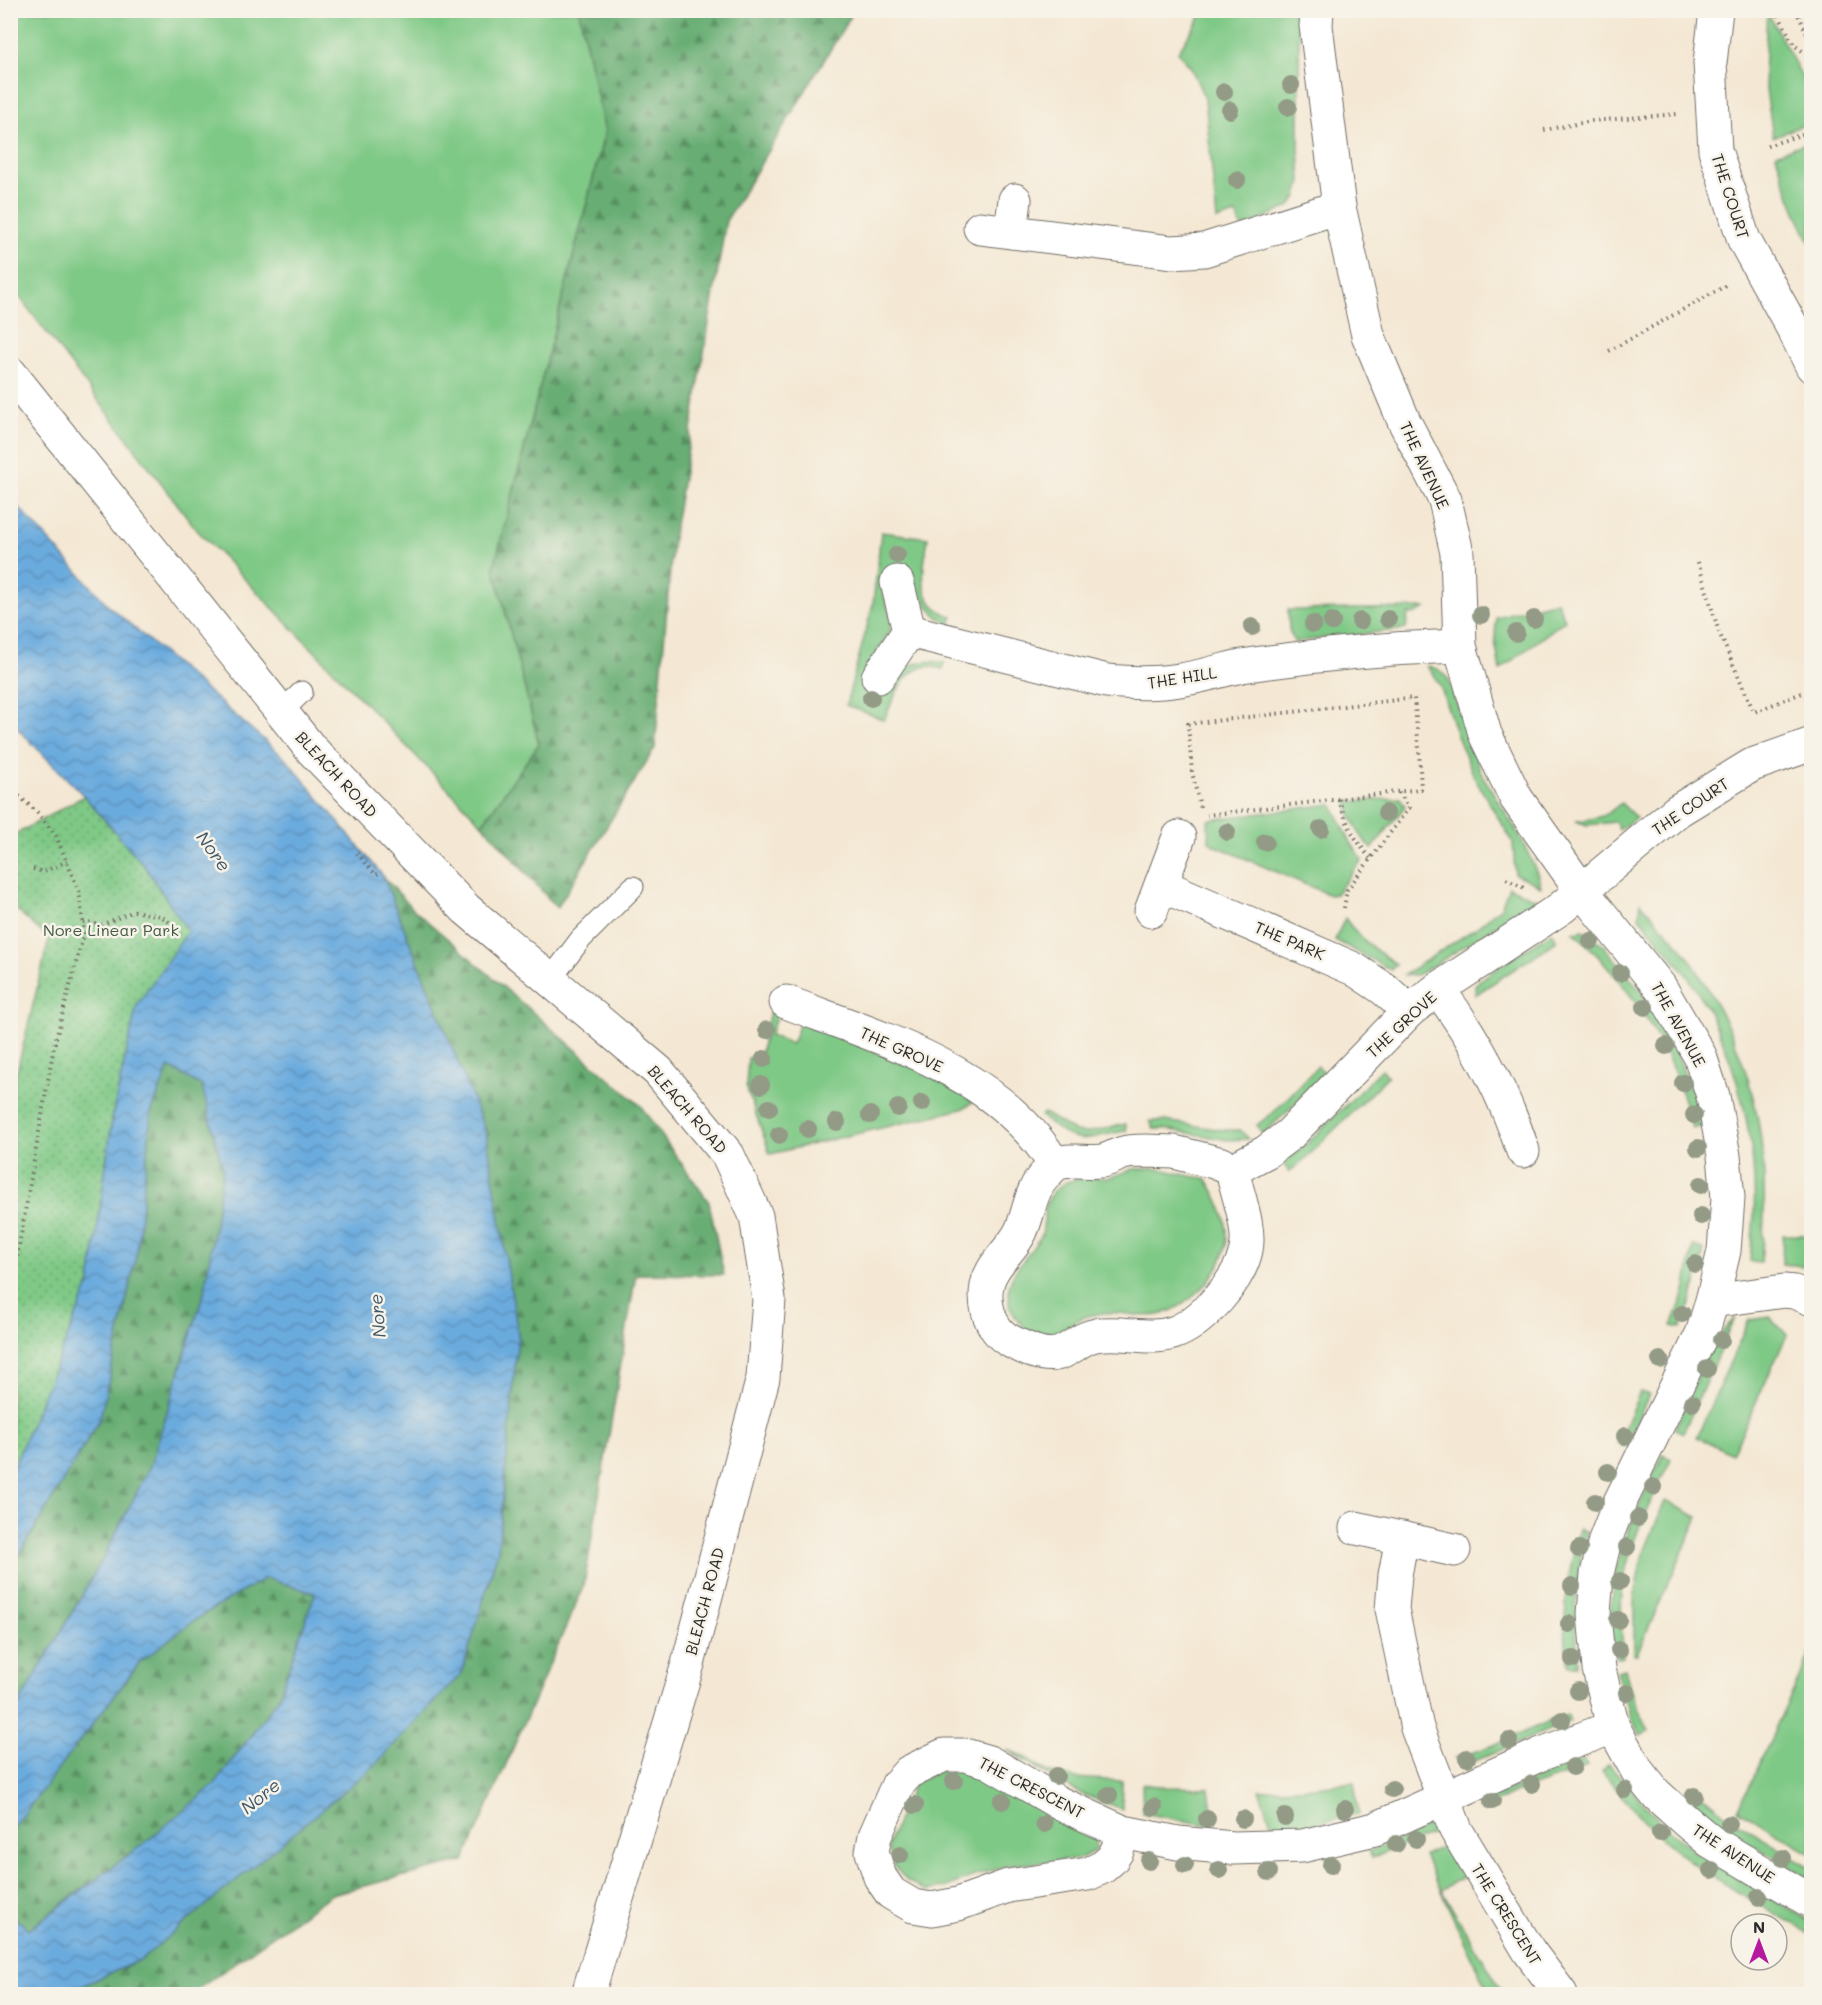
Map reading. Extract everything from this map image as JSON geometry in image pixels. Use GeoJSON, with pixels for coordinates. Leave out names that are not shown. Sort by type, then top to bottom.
{"type":"FeatureCollection","features":[{"type":"Feature","properties":{"kind":"street","name":"THE AVENUE"},"geometry":{"type":"LineString","coordinates":[[1317,10],[1316,26],[1339,207],[1368,334],[1404,421],[1445,500],[1457,553],[1460,646],[1485,734],[1516,798],[1582,891],[1660,987],[1700,1056],[1713,1096],[1724,1156],[1728,1198],[1724,1251],[1702,1334],[1618,1504],[1605,1540],[1597,1574],[1594,1614],[1599,1669],[1613,1727],[1638,1772],[1655,1793],[1686,1821],[1710,1841],[1812,1902]]}},
{"type":"Feature","properties":{"kind":"street","name":"THE COURT"},"geometry":{"type":"LineString","coordinates":[[1716,10],[1710,63],[1715,150],[1744,240],[1812,366]]}},
{"type":"Feature","properties":{"kind":"street"},"geometry":{"type":"LineString","coordinates":[[1002,220],[1172,252],[1204,250],[1339,207]]}},
{"type":"Feature","properties":{"kind":"street","name":"BLEACH ROAD"},"geometry":{"type":"LineString","coordinates":[[10,373],[292,702],[311,749],[466,909],[658,1071],[728,1155],[756,1216],[769,1299],[763,1378],[688,1664],[588,1995]]}},
{"type":"Feature","properties":{"kind":"street"},"geometry":{"type":"LineString","coordinates":[[878,677],[909,631],[897,582]]}},
{"type":"Feature","properties":{"kind":"street","name":"THE HILL"},"geometry":{"type":"LineString","coordinates":[[909,631],[1107,681],[1137,683],[1178,681],[1240,667],[1339,654],[1415,646],[1460,646]]}},
{"type":"Feature","properties":{"kind":"street","name":"THE COURT"},"geometry":{"type":"LineString","coordinates":[[1582,891],[1677,811],[1752,765],[1812,744]]}},
{"type":"Feature","properties":{"kind":"street","name":"THE PARK"},"geometry":{"type":"LineString","coordinates":[[1179,837],[1156,898],[1354,969],[1384,989],[1409,1011]]}},
{"type":"Feature","properties":{"kind":"street","name":"THE GROVE"},"geometry":{"type":"LineString","coordinates":[[1232,1170],[1266,1152],[1290,1134],[1409,1011],[1438,989],[1554,913],[1582,891]]}},
{"type":"Feature","properties":{"kind":"street"},"geometry":{"type":"LineString","coordinates":[[1438,989],[1459,1016],[1476,1047],[1514,1123],[1523,1151]]}},
{"type":"Feature","properties":{"kind":"street","name":"THE GROVE"},"geometry":{"type":"LineString","coordinates":[[786,1002],[915,1051],[962,1077],[1010,1110],[1040,1141],[1055,1164]]}},
{"type":"Feature","properties":{"kind":"street"},"geometry":{"type":"LineString","coordinates":[[1145,1151],[1174,1152],[1222,1164],[1232,1170],[1246,1228],[1247,1249],[1230,1283],[1209,1310],[1192,1323],[1173,1333],[1150,1337],[1116,1333],[1095,1335],[1056,1354],[1041,1353],[1005,1339],[994,1328],[988,1312],[986,1292],[990,1275],[1018,1237],[1035,1187],[1055,1164],[1101,1161],[1125,1152],[1145,1151]]}},
{"type":"Feature","properties":{"kind":"street"},"geometry":{"type":"LineString","coordinates":[[1712,1301],[1784,1291],[1812,1299]]}},
{"type":"Feature","properties":{"kind":"street"},"geometry":{"type":"LineString","coordinates":[[1356,1528],[1454,1550]]}},
{"type":"Feature","properties":{"kind":"street","name":"THE CRESCENT"},"geometry":{"type":"LineString","coordinates":[[1402,1538],[1392,1609],[1417,1728],[1456,1830],[1529,1951],[1561,1995]]}},
{"type":"Feature","properties":{"kind":"street","name":"THE CRESCENT"},"geometry":{"type":"LineString","coordinates":[[1122,1832],[1117,1851],[1112,1859],[1103,1867],[1088,1874],[1008,1886],[958,1904],[932,1909],[913,1906],[891,1893],[880,1877],[872,1851],[875,1836],[898,1784],[909,1772],[945,1755],[965,1755],[989,1762],[1059,1803],[1122,1832],[1178,1843],[1233,1848],[1302,1846],[1375,1829],[1539,1755],[1613,1727]]}},
{"type":"Feature","properties":{"kind":"lane"},"geometry":{"type":"LineString","coordinates":[[550,980],[580,940],[633,887]]}},
{"type":"Feature","properties":{"kind":"path"},"geometry":{"type":"LineString","coordinates":[[1776,10],[1794,45],[1812,58]]}},
{"type":"Feature","properties":{"kind":"path"},"geometry":{"type":"LineString","coordinates":[[1796,10],[1812,49]]}},
{"type":"Feature","properties":{"kind":"path"},"geometry":{"type":"LineString","coordinates":[[1544,130],[1592,121],[1647,118],[1713,109]]}},
{"type":"Feature","properties":{"kind":"path"},"geometry":{"type":"LineString","coordinates":[[1767,146],[1812,131]]}},
{"type":"Feature","properties":{"kind":"path"},"geometry":{"type":"LineString","coordinates":[[1609,351],[1690,304],[1759,268]]}},
{"type":"Feature","properties":{"kind":"path"},"geometry":{"type":"LineString","coordinates":[[1698,562],[1719,632],[1754,712],[1812,689]]}},
{"type":"Feature","properties":{"kind":"path"},"geometry":{"type":"LineString","coordinates":[[1414,698],[1421,789],[1399,792],[1202,815],[1192,772],[1188,724],[1414,698]]}},
{"type":"Feature","properties":{"kind":"path"},"geometry":{"type":"LineString","coordinates":[[10,788],[38,813],[56,836],[79,891],[84,933],[54,1046],[10,1298]]}},
{"type":"Feature","properties":{"kind":"path"},"geometry":{"type":"LineString","coordinates":[[1344,908],[1347,890],[1409,808],[1399,792]]}},
{"type":"Feature","properties":{"kind":"path"},"geometry":{"type":"LineString","coordinates":[[1339,800],[1344,817],[1356,841],[1370,858]]}},
{"type":"Feature","properties":{"kind":"path"},"geometry":{"type":"LineString","coordinates":[[33,869],[43,872],[67,861]]}},
{"type":"Feature","properties":{"kind":"path"},"geometry":{"type":"LineString","coordinates":[[83,922],[101,925],[134,911],[161,916],[176,927]]}},
{"type":"Feature","properties":{"kind":"green space"},"geometry":{"type":"Polygon","coordinates":[[[1292,10],[1299,22],[1301,182],[1297,197],[1289,207],[1242,228],[1236,214],[1217,220],[1205,99],[1191,68],[1178,52],[1204,11],[1292,10]]]}},
{"type":"Feature","properties":{"kind":"green space"},"geometry":{"type":"Polygon","coordinates":[[[11,11],[579,11],[605,131],[494,567],[539,744],[482,824],[197,530],[11,286],[11,11]]]}},
{"type":"Feature","properties":{"kind":"green space"},"geometry":{"type":"Polygon","coordinates":[[[579,11],[854,11],[726,221],[673,538],[655,748],[557,908],[482,824],[539,744],[494,567],[605,132],[579,11]]]}},
{"type":"Feature","properties":{"kind":"green space"},"geometry":{"type":"Polygon","coordinates":[[[1767,11],[1811,94],[1811,122],[1773,137],[1764,76],[1767,11]]]}},
{"type":"Feature","properties":{"kind":"green space"},"geometry":{"type":"Polygon","coordinates":[[[1812,141],[1811,244],[1791,200],[1776,154],[1812,141]]]}},
{"type":"Feature","properties":{"kind":"green space"},"geometry":{"type":"Polygon","coordinates":[[[881,532],[928,538],[923,574],[927,595],[941,611],[953,617],[950,624],[939,618],[926,605],[910,569],[883,569],[881,588],[890,613],[891,629],[861,680],[888,692],[910,666],[924,662],[944,662],[943,669],[926,666],[909,675],[899,688],[884,720],[846,705],[873,604],[881,532]]]}},
{"type":"Feature","properties":{"kind":"green space"},"geometry":{"type":"Polygon","coordinates":[[[1557,601],[1565,620],[1500,670],[1495,641],[1496,617],[1557,601]]]}},
{"type":"Feature","properties":{"kind":"green space"},"geometry":{"type":"Polygon","coordinates":[[[1425,608],[1415,614],[1408,614],[1406,629],[1294,642],[1289,629],[1288,610],[1425,608]]]}},
{"type":"Feature","properties":{"kind":"green space"},"geometry":{"type":"Polygon","coordinates":[[[1427,666],[1440,670],[1449,681],[1481,773],[1521,838],[1541,886],[1515,874],[1513,842],[1476,781],[1457,736],[1440,685],[1427,666]]]}},
{"type":"Feature","properties":{"kind":"green space","name":"Nore Linear Park"},"geometry":{"type":"Polygon","coordinates":[[[84,796],[143,864],[189,931],[137,1005],[113,1113],[90,1283],[11,1473],[11,1095],[49,939],[11,905],[11,837],[84,796]]]}},
{"type":"Feature","properties":{"kind":"green space"},"geometry":{"type":"Polygon","coordinates":[[[1400,798],[1405,806],[1372,849],[1356,827],[1347,802],[1400,798]]]}},
{"type":"Feature","properties":{"kind":"green space"},"geometry":{"type":"Polygon","coordinates":[[[1621,803],[1636,818],[1619,830],[1615,822],[1587,825],[1576,821],[1600,816],[1621,803]]]}},
{"type":"Feature","properties":{"kind":"green space"},"geometry":{"type":"Polygon","coordinates":[[[1332,804],[1362,860],[1336,894],[1330,895],[1209,841],[1208,820],[1332,804]]]}},
{"type":"Feature","properties":{"kind":"green space"},"geometry":{"type":"Polygon","coordinates":[[[383,876],[412,908],[640,1105],[709,1202],[724,1275],[636,1274],[584,1585],[464,1861],[332,1894],[191,1994],[64,1994],[140,1960],[462,1673],[498,1550],[518,1334],[486,1132],[383,876]]]}},
{"type":"Feature","properties":{"kind":"green space"},"geometry":{"type":"Polygon","coordinates":[[[1509,887],[1538,900],[1423,972],[1416,975],[1404,975],[1476,928],[1501,907],[1509,887]]]}},
{"type":"Feature","properties":{"kind":"green space"},"geometry":{"type":"Polygon","coordinates":[[[1641,903],[1692,963],[1726,1022],[1740,1055],[1751,1088],[1763,1155],[1764,1225],[1761,1262],[1750,1261],[1754,1215],[1752,1155],[1740,1093],[1731,1063],[1706,1006],[1690,980],[1639,917],[1641,903]]]}},
{"type":"Feature","properties":{"kind":"green space"},"geometry":{"type":"Polygon","coordinates":[[[1345,918],[1368,944],[1396,964],[1391,970],[1335,940],[1345,918]]]}},
{"type":"Feature","properties":{"kind":"green space"},"geometry":{"type":"Polygon","coordinates":[[[1583,930],[1602,944],[1639,989],[1675,1048],[1701,1127],[1692,1128],[1677,1079],[1647,1019],[1605,964],[1574,932],[1583,930]]]}},
{"type":"Feature","properties":{"kind":"green space"},"geometry":{"type":"Polygon","coordinates":[[[1552,932],[1557,941],[1475,995],[1475,985],[1481,979],[1552,932]]]}},
{"type":"Feature","properties":{"kind":"green space"},"geometry":{"type":"Polygon","coordinates":[[[770,1011],[777,1014],[770,1035],[792,1044],[800,1023],[918,1068],[973,1102],[962,1109],[770,1154],[746,1086],[748,1058],[756,1056],[761,1051],[770,1011]]]}},
{"type":"Feature","properties":{"kind":"green space"},"geometry":{"type":"Polygon","coordinates":[[[1318,1066],[1324,1072],[1285,1114],[1262,1134],[1257,1125],[1275,1111],[1318,1066]]]}},
{"type":"Feature","properties":{"kind":"green space"},"geometry":{"type":"Polygon","coordinates":[[[169,1067],[202,1085],[223,1170],[205,1289],[151,1464],[103,1559],[11,1718],[11,1568],[100,1419],[137,1252],[151,1113],[169,1067]]]}},
{"type":"Feature","properties":{"kind":"green space"},"geometry":{"type":"Polygon","coordinates":[[[1382,1069],[1388,1076],[1305,1159],[1289,1172],[1283,1163],[1311,1140],[1382,1069]]]}},
{"type":"Feature","properties":{"kind":"green space"},"geometry":{"type":"Polygon","coordinates":[[[1044,1113],[1075,1132],[1086,1133],[1126,1124],[1126,1131],[1090,1138],[1073,1137],[1054,1127],[1041,1116],[1044,1113]]]}},
{"type":"Feature","properties":{"kind":"green space"},"geometry":{"type":"Polygon","coordinates":[[[1150,1121],[1165,1121],[1223,1130],[1240,1130],[1249,1139],[1228,1140],[1154,1129],[1150,1121]]]}},
{"type":"Feature","properties":{"kind":"green space"},"geometry":{"type":"Polygon","coordinates":[[[1153,1168],[1206,1178],[1215,1193],[1226,1222],[1227,1236],[1220,1263],[1212,1276],[1187,1301],[1162,1314],[1154,1316],[1114,1313],[1091,1315],[1048,1337],[1026,1329],[1016,1318],[1009,1305],[1009,1286],[1014,1273],[1042,1235],[1046,1204],[1054,1191],[1066,1182],[1083,1178],[1108,1178],[1133,1169],[1153,1168]]]}},
{"type":"Feature","properties":{"kind":"green space"},"geometry":{"type":"Polygon","coordinates":[[[1783,1235],[1811,1235],[1811,1269],[1806,1266],[1782,1264],[1783,1235]]]}},
{"type":"Feature","properties":{"kind":"green space"},"geometry":{"type":"Polygon","coordinates":[[[1693,1246],[1704,1249],[1695,1289],[1681,1328],[1672,1326],[1685,1292],[1693,1246]]]}},
{"type":"Feature","properties":{"kind":"green space"},"geometry":{"type":"Polygon","coordinates":[[[1735,1317],[1683,1433],[1675,1429],[1703,1363],[1715,1341],[1735,1317]]]}},
{"type":"Feature","properties":{"kind":"green space"},"geometry":{"type":"Polygon","coordinates":[[[1770,1317],[1787,1335],[1732,1454],[1697,1437],[1749,1320],[1770,1317]]]}},
{"type":"Feature","properties":{"kind":"green space"},"geometry":{"type":"Polygon","coordinates":[[[1640,1392],[1649,1395],[1625,1447],[1617,1443],[1640,1392]]]}},
{"type":"Feature","properties":{"kind":"green space"},"geometry":{"type":"Polygon","coordinates":[[[1663,1455],[1671,1459],[1634,1540],[1625,1574],[1621,1608],[1623,1657],[1616,1658],[1611,1626],[1611,1603],[1619,1559],[1626,1537],[1663,1455]]]}},
{"type":"Feature","properties":{"kind":"green space"},"geometry":{"type":"Polygon","coordinates":[[[1665,1501],[1698,1517],[1637,1654],[1634,1654],[1634,1597],[1642,1557],[1665,1501]]]}},
{"type":"Feature","properties":{"kind":"green space"},"geometry":{"type":"Polygon","coordinates":[[[1579,1529],[1586,1533],[1579,1566],[1576,1615],[1577,1666],[1569,1666],[1565,1632],[1566,1597],[1579,1529]]]}},
{"type":"Feature","properties":{"kind":"green space"},"geometry":{"type":"Polygon","coordinates":[[[265,1578],[315,1593],[279,1697],[215,1784],[151,1838],[29,1929],[11,1916],[11,1831],[140,1662],[194,1620],[265,1578]]]}},
{"type":"Feature","properties":{"kind":"green space"},"geometry":{"type":"Polygon","coordinates":[[[1811,1652],[1812,1854],[1738,1810],[1811,1652]]]}},
{"type":"Feature","properties":{"kind":"green space"},"geometry":{"type":"Polygon","coordinates":[[[1625,1669],[1632,1695],[1648,1731],[1641,1736],[1632,1720],[1617,1671],[1625,1669]]]}},
{"type":"Feature","properties":{"kind":"green space"},"geometry":{"type":"Polygon","coordinates":[[[1567,1714],[1570,1721],[1475,1761],[1464,1762],[1455,1758],[1481,1750],[1567,1714]]]}},
{"type":"Feature","properties":{"kind":"green space"},"geometry":{"type":"Polygon","coordinates":[[[1007,1750],[1023,1756],[1048,1772],[1074,1778],[1122,1781],[1122,1809],[1079,1793],[1007,1750]]]}},
{"type":"Feature","properties":{"kind":"green space"},"geometry":{"type":"Polygon","coordinates":[[[1583,1759],[1587,1767],[1514,1793],[1481,1810],[1479,1803],[1583,1759]]]}},
{"type":"Feature","properties":{"kind":"green space"},"geometry":{"type":"Polygon","coordinates":[[[1609,1764],[1662,1824],[1696,1853],[1811,1922],[1811,1934],[1789,1921],[1789,1912],[1773,1912],[1695,1865],[1677,1851],[1644,1821],[1602,1771],[1609,1764]]]}},
{"type":"Feature","properties":{"kind":"green space"},"geometry":{"type":"Polygon","coordinates":[[[946,1768],[974,1772],[1096,1839],[1096,1850],[1079,1859],[1011,1865],[944,1888],[926,1891],[907,1881],[894,1866],[888,1848],[891,1836],[914,1783],[946,1768]]]}},
{"type":"Feature","properties":{"kind":"green space"},"geometry":{"type":"Polygon","coordinates":[[[1354,1782],[1359,1814],[1304,1826],[1273,1828],[1259,1790],[1315,1787],[1354,1782]]]}},
{"type":"Feature","properties":{"kind":"green space"},"geometry":{"type":"Polygon","coordinates":[[[1142,1784],[1209,1788],[1214,1826],[1143,1813],[1142,1784]]]}},
{"type":"Feature","properties":{"kind":"green space"},"geometry":{"type":"Polygon","coordinates":[[[1690,1786],[1739,1824],[1811,1868],[1811,1880],[1733,1833],[1684,1794],[1690,1786]]]}},
{"type":"Feature","properties":{"kind":"green space"},"geometry":{"type":"Polygon","coordinates":[[[1429,1825],[1434,1833],[1372,1858],[1369,1851],[1405,1838],[1429,1825]]]}},
{"type":"Feature","properties":{"kind":"green space"},"geometry":{"type":"Polygon","coordinates":[[[1445,1845],[1466,1875],[1441,1890],[1504,1994],[1489,1994],[1424,1855],[1445,1845]]]}},
{"type":"Feature","properties":{"kind":"water","name":"Nore"},"geometry":{"type":"Polygon","coordinates":[[[11,499],[109,606],[287,760],[383,876],[486,1132],[518,1334],[498,1550],[462,1673],[373,1767],[140,1960],[64,1994],[11,1994],[11,1916],[30,1929],[151,1838],[215,1784],[279,1697],[315,1593],[265,1578],[194,1620],[140,1662],[11,1831],[11,1718],[103,1559],[151,1464],[205,1289],[223,1170],[202,1086],[169,1067],[151,1113],[137,1252],[100,1419],[11,1568],[11,1473],[90,1283],[113,1113],[137,1005],[188,931],[143,864],[84,796],[11,722],[11,499]]]}}]}
